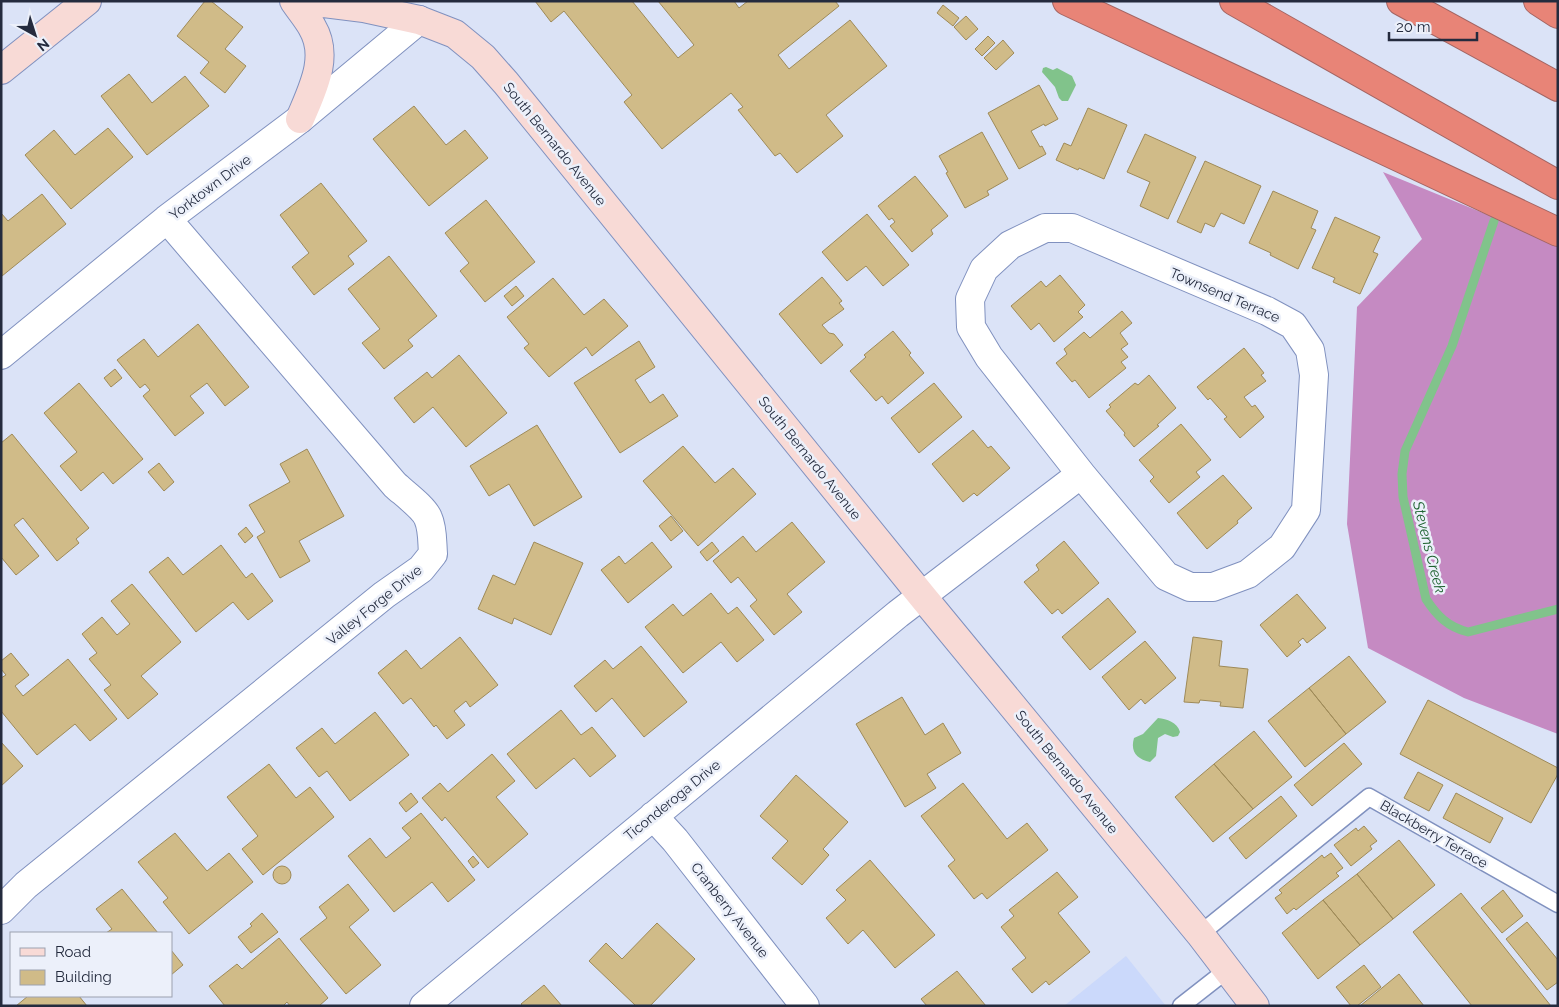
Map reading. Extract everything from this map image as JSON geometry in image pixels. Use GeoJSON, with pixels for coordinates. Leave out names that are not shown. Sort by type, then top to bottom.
{"type":"FeatureCollection","features":[{"type":"Feature","properties":{"kind":"highway"},"geometry":{"type":"LineString","coordinates":[[1067,1],[1558,232]]}},
{"type":"Feature","properties":{"kind":"highway"},"geometry":{"type":"LineString","coordinates":[[1234,1],[1558,185]]}},
{"type":"Feature","properties":{"kind":"highway"},"geometry":{"type":"LineString","coordinates":[[1401,1],[1558,87]]}},
{"type":"Feature","properties":{"kind":"highway"},"geometry":{"type":"LineString","coordinates":[[1538,1],[1558,14]]}},
{"type":"Feature","properties":{"kind":"street"},"geometry":{"type":"LineString","coordinates":[[1,70],[87,1]]}},
{"type":"Feature","properties":{"kind":"street"},"geometry":{"type":"LineString","coordinates":[[294,1],[313,28],[320,50],[319,70],[300,119]]}},
{"type":"Feature","properties":{"kind":"street","name":"South Bernardo Avenue"},"geometry":{"type":"LineString","coordinates":[[308,1],[364,8],[419,20],[455,34],[483,57],[1200,934],[1255,1006]]}},
{"type":"Feature","properties":{"kind":"street","name":"Yorktown Drive"},"geometry":{"type":"LineString","coordinates":[[1,354],[167,219],[300,119],[419,20]]}},
{"type":"Feature","properties":{"kind":"street","name":"Valley Forge Drive"},"geometry":{"type":"LineString","coordinates":[[1,910],[26,885],[384,595],[421,569],[432,554],[432,532],[429,519],[422,509],[396,485],[167,219]]}},
{"type":"Feature","properties":{"kind":"street","name":"Townsend Terrace"},"geometry":{"type":"LineString","coordinates":[[1045,228],[1072,228],[1267,311],[1293,325],[1310,350],[1314,375],[1306,510],[1282,547],[1248,574],[1213,587],[1190,587],[1166,576],[1081,474],[989,357],[970,327],[970,299],[984,269],[1010,245],[1045,228]]}},
{"type":"Feature","properties":{"kind":"street"},"geometry":{"type":"LineString","coordinates":[[922,596],[1081,474]]}},
{"type":"Feature","properties":{"kind":"street","name":"Ticonderoga Drive"},"geometry":{"type":"LineString","coordinates":[[424,1006],[922,596]]}},
{"type":"Feature","properties":{"kind":"street","name":"Cranberry Avenue"},"geometry":{"type":"LineString","coordinates":[[653,816],[675,840],[805,1006]]}},
{"type":"Feature","properties":{"kind":"lane","name":"Blackberry Terrace"},"geometry":{"type":"LineString","coordinates":[[1200,934],[1369,797],[1558,904]]}},
{"type":"Feature","properties":{"kind":"lane"},"geometry":{"type":"LineString","coordinates":[[1181,1006],[1227,970]]}},
{"type":"Feature","properties":{"kind":"shaded area"},"geometry":{"type":"Polygon","coordinates":[[[1046,67],[1053,70],[1057,68],[1072,76],[1076,85],[1068,101],[1062,101],[1059,98],[1055,87],[1042,72],[1043,68],[1046,67]]]}},
{"type":"Feature","properties":{"kind":"shaded area"},"geometry":{"type":"Polygon","coordinates":[[[1383,172],[1549,240],[1558,246],[1558,734],[1464,698],[1368,648],[1347,524],[1357,307],[1422,239],[1383,172]]]}},
{"type":"Feature","properties":{"kind":"shaded area"},"geometry":{"type":"Polygon","coordinates":[[[1158,718],[1171,722],[1177,726],[1180,732],[1178,736],[1173,737],[1165,734],[1158,738],[1156,756],[1150,762],[1138,757],[1134,751],[1133,743],[1134,738],[1143,734],[1158,718]]]}},
{"type":"Feature","properties":{"kind":"shaded area"},"geometry":{"type":"Polygon","coordinates":[[[1126,956],[1166,1006],[1064,1006],[1126,956]]]}},
{"type":"Feature","properties":{"kind":"building"},"geometry":{"type":"Polygon","coordinates":[[[205,1],[211,1],[243,27],[225,49],[246,66],[225,93],[200,73],[209,62],[177,36],[205,1]]]}},
{"type":"Feature","properties":{"kind":"building"},"geometry":{"type":"Polygon","coordinates":[[[535,1],[632,1],[678,58],[694,45],[658,1],[734,1],[739,8],[748,1],[835,1],[839,6],[778,55],[789,69],[850,20],[887,66],[826,115],[843,136],[797,173],[780,153],[775,156],[738,110],[743,107],[731,93],[662,149],[624,102],[632,95],[564,11],[551,22],[535,1]]]}},
{"type":"Feature","properties":{"kind":"building"},"geometry":{"type":"Polygon","coordinates":[[[943,5],[959,18],[953,26],[937,13],[943,5]]]}},
{"type":"Feature","properties":{"kind":"building"},"geometry":{"type":"Polygon","coordinates":[[[966,16],[978,29],[966,40],[954,27],[966,16]]]}},
{"type":"Feature","properties":{"kind":"building"},"geometry":{"type":"Polygon","coordinates":[[[988,36],[995,43],[982,56],[975,49],[988,36]]]}},
{"type":"Feature","properties":{"kind":"building"},"geometry":{"type":"Polygon","coordinates":[[[1003,40],[1014,53],[996,70],[984,58],[1003,40]]]}},
{"type":"Feature","properties":{"kind":"building"},"geometry":{"type":"Polygon","coordinates":[[[129,74],[152,103],[185,76],[209,106],[147,155],[101,96],[129,74]]]}},
{"type":"Feature","properties":{"kind":"building"},"geometry":{"type":"Polygon","coordinates":[[[1039,85],[1058,119],[1031,131],[1046,154],[1019,169],[988,113],[1039,85]]]}},
{"type":"Feature","properties":{"kind":"building"},"geometry":{"type":"Polygon","coordinates":[[[414,106],[446,145],[465,130],[488,158],[429,206],[373,139],[414,106]]]}},
{"type":"Feature","properties":{"kind":"building"},"geometry":{"type":"Polygon","coordinates":[[[1088,108],[1127,125],[1104,179],[1056,160],[1064,143],[1071,146],[1088,108]]]}},
{"type":"Feature","properties":{"kind":"building"},"geometry":{"type":"Polygon","coordinates":[[[108,128],[133,157],[71,209],[25,155],[54,130],[75,155],[108,128]]]}},
{"type":"Feature","properties":{"kind":"building"},"geometry":{"type":"Polygon","coordinates":[[[982,132],[1008,179],[987,191],[989,195],[965,208],[939,156],[982,132]]]}},
{"type":"Feature","properties":{"kind":"building"},"geometry":{"type":"Polygon","coordinates":[[[1145,134],[1196,157],[1168,219],[1140,206],[1150,182],[1127,172],[1145,134]]]}},
{"type":"Feature","properties":{"kind":"building"},"geometry":{"type":"Polygon","coordinates":[[[1205,161],[1261,186],[1244,224],[1221,213],[1214,227],[1205,223],[1201,233],[1177,222],[1205,161]]]}},
{"type":"Feature","properties":{"kind":"building"},"geometry":{"type":"Polygon","coordinates":[[[915,176],[948,216],[931,230],[933,234],[912,252],[890,226],[895,222],[892,218],[889,220],[878,206],[915,176]]]}},
{"type":"Feature","properties":{"kind":"building"},"geometry":{"type":"Polygon","coordinates":[[[321,183],[367,241],[348,256],[354,264],[314,295],[292,267],[309,253],[280,215],[321,183]]]}},
{"type":"Feature","properties":{"kind":"building"},"geometry":{"type":"Polygon","coordinates":[[[1273,191],[1318,211],[1311,228],[1316,230],[1298,269],[1249,243],[1273,191]]]}},
{"type":"Feature","properties":{"kind":"building"},"geometry":{"type":"Polygon","coordinates":[[[42,194],[66,224],[2,276],[1,213],[8,221],[42,194]]]}},
{"type":"Feature","properties":{"kind":"building"},"geometry":{"type":"Polygon","coordinates":[[[486,200],[535,262],[485,302],[460,271],[469,263],[445,233],[486,200]]]}},
{"type":"Feature","properties":{"kind":"building"},"geometry":{"type":"Polygon","coordinates":[[[867,214],[909,265],[883,286],[866,266],[847,281],[822,252],[867,214]]]}},
{"type":"Feature","properties":{"kind":"building"},"geometry":{"type":"Polygon","coordinates":[[[1335,217],[1380,237],[1373,252],[1378,254],[1360,294],[1333,282],[1335,278],[1312,268],[1335,217]]]}},
{"type":"Feature","properties":{"kind":"building"},"geometry":{"type":"Polygon","coordinates":[[[389,256],[437,316],[408,340],[413,346],[384,369],[362,343],[380,329],[348,289],[389,256]]]}},
{"type":"Feature","properties":{"kind":"building"},"geometry":{"type":"Polygon","coordinates":[[[1060,275],[1085,305],[1078,312],[1083,317],[1054,342],[1039,323],[1031,330],[1011,306],[1041,281],[1046,287],[1060,275]]]}},
{"type":"Feature","properties":{"kind":"building"},"geometry":{"type":"Polygon","coordinates":[[[822,277],[842,301],[839,303],[844,309],[822,325],[829,333],[834,334],[843,345],[821,364],[779,314],[822,277]]]}},
{"type":"Feature","properties":{"kind":"building"},"geometry":{"type":"Polygon","coordinates":[[[553,278],[584,315],[604,299],[628,326],[592,356],[586,347],[549,377],[524,348],[529,344],[507,317],[553,278]]]}},
{"type":"Feature","properties":{"kind":"building"},"geometry":{"type":"Polygon","coordinates":[[[516,286],[524,296],[512,306],[504,296],[516,286]]]}},
{"type":"Feature","properties":{"kind":"building"},"geometry":{"type":"Polygon","coordinates":[[[1122,311],[1132,323],[1120,333],[1128,344],[1121,349],[1128,357],[1121,362],[1126,368],[1089,398],[1075,380],[1072,382],[1056,363],[1067,354],[1064,349],[1084,332],[1090,338],[1122,311]]]}},
{"type":"Feature","properties":{"kind":"building"},"geometry":{"type":"Polygon","coordinates":[[[198,324],[249,387],[225,406],[207,383],[190,396],[204,413],[175,436],[143,396],[150,390],[145,384],[140,388],[117,360],[144,339],[158,357],[198,324]]]}},
{"type":"Feature","properties":{"kind":"building"},"geometry":{"type":"Polygon","coordinates":[[[893,331],[924,373],[888,404],[882,396],[876,401],[850,371],[866,357],[864,355],[893,331]]]}},
{"type":"Feature","properties":{"kind":"building"},"geometry":{"type":"Polygon","coordinates":[[[639,341],[655,367],[635,380],[650,403],[663,394],[678,416],[620,453],[574,383],[639,341]]]}},
{"type":"Feature","properties":{"kind":"building"},"geometry":{"type":"Polygon","coordinates":[[[1244,348],[1264,373],[1261,375],[1266,381],[1244,397],[1252,407],[1255,405],[1264,417],[1240,438],[1224,419],[1227,417],[1197,387],[1244,348]]]}},
{"type":"Feature","properties":{"kind":"building"},"geometry":{"type":"Polygon","coordinates":[[[459,355],[507,413],[466,447],[433,407],[414,423],[394,398],[427,372],[432,378],[459,355]]]}},
{"type":"Feature","properties":{"kind":"building"},"geometry":{"type":"Polygon","coordinates":[[[115,369],[122,378],[111,387],[104,378],[115,369]]]}},
{"type":"Feature","properties":{"kind":"building"},"geometry":{"type":"Polygon","coordinates":[[[1149,375],[1176,408],[1157,425],[1159,426],[1134,447],[1106,411],[1111,407],[1109,405],[1135,383],[1138,385],[1149,375]]]}},
{"type":"Feature","properties":{"kind":"building"},"geometry":{"type":"Polygon","coordinates":[[[79,383],[143,459],[113,484],[103,472],[81,491],[60,466],[77,452],[44,413],[79,383]]]}},
{"type":"Feature","properties":{"kind":"building"},"geometry":{"type":"Polygon","coordinates":[[[934,383],[962,417],[919,453],[891,418],[934,383]]]}},
{"type":"Feature","properties":{"kind":"building"},"geometry":{"type":"Polygon","coordinates":[[[1181,424],[1211,460],[1196,472],[1200,477],[1169,503],[1150,481],[1154,477],[1139,460],[1181,424]]]}},
{"type":"Feature","properties":{"kind":"building"},"geometry":{"type":"Polygon","coordinates":[[[537,425],[582,497],[534,526],[509,484],[489,496],[470,466],[537,425]]]}},
{"type":"Feature","properties":{"kind":"building"},"geometry":{"type":"Polygon","coordinates":[[[973,430],[988,448],[991,446],[1010,468],[977,496],[974,493],[963,502],[932,464],[973,430]]]}},
{"type":"Feature","properties":{"kind":"building"},"geometry":{"type":"Polygon","coordinates":[[[12,434],[89,528],[76,539],[79,543],[57,561],[23,518],[14,525],[39,556],[16,575],[1,557],[1,443],[12,434]]]}},
{"type":"Feature","properties":{"kind":"building"},"geometry":{"type":"Polygon","coordinates":[[[683,446],[715,483],[733,468],[756,494],[698,546],[643,481],[683,446]]]}},
{"type":"Feature","properties":{"kind":"building"},"geometry":{"type":"Polygon","coordinates":[[[307,449],[344,516],[299,541],[310,561],[280,578],[257,537],[265,532],[249,505],[290,482],[280,464],[307,449]]]}},
{"type":"Feature","properties":{"kind":"building"},"geometry":{"type":"Polygon","coordinates":[[[159,463],[174,482],[164,491],[148,472],[159,463]]]}},
{"type":"Feature","properties":{"kind":"building"},"geometry":{"type":"Polygon","coordinates":[[[1223,475],[1252,508],[1237,521],[1238,523],[1207,549],[1177,513],[1223,475]]]}},
{"type":"Feature","properties":{"kind":"building"},"geometry":{"type":"Polygon","coordinates":[[[671,516],[683,531],[671,541],[659,526],[671,516]]]}},
{"type":"Feature","properties":{"kind":"building"},"geometry":{"type":"Polygon","coordinates":[[[792,522],[825,562],[787,594],[802,612],[774,635],[750,606],[757,600],[738,577],[731,583],[713,561],[743,536],[756,552],[792,522]]]}},
{"type":"Feature","properties":{"kind":"building"},"geometry":{"type":"Polygon","coordinates":[[[246,527],[253,536],[245,543],[238,534],[246,527]]]}},
{"type":"Feature","properties":{"kind":"building"},"geometry":{"type":"Polygon","coordinates":[[[1064,541],[1099,583],[1062,614],[1058,609],[1052,614],[1024,582],[1039,570],[1036,565],[1064,541]]]}},
{"type":"Feature","properties":{"kind":"building"},"geometry":{"type":"Polygon","coordinates":[[[534,542],[583,563],[551,635],[514,618],[512,624],[478,609],[493,575],[515,585],[534,542]]]}},
{"type":"Feature","properties":{"kind":"building"},"geometry":{"type":"Polygon","coordinates":[[[652,542],[672,567],[628,603],[601,570],[619,556],[625,564],[652,542]]]}},
{"type":"Feature","properties":{"kind":"building"},"geometry":{"type":"Polygon","coordinates":[[[712,542],[719,551],[707,561],[700,552],[712,542]]]}},
{"type":"Feature","properties":{"kind":"building"},"geometry":{"type":"Polygon","coordinates":[[[221,545],[246,578],[252,573],[273,601],[248,620],[233,602],[196,632],[149,572],[168,557],[183,575],[221,545]]]}},
{"type":"Feature","properties":{"kind":"building"},"geometry":{"type":"Polygon","coordinates":[[[132,584],[181,642],[141,676],[158,694],[128,719],[104,690],[111,685],[89,659],[97,653],[82,634],[102,617],[117,635],[130,624],[111,601],[132,584]]]}},
{"type":"Feature","properties":{"kind":"building"},"geometry":{"type":"Polygon","coordinates":[[[711,593],[728,614],[737,607],[764,640],[737,662],[721,642],[683,673],[645,627],[673,604],[683,616],[711,593]]]}},
{"type":"Feature","properties":{"kind":"building"},"geometry":{"type":"Polygon","coordinates":[[[1297,594],[1326,628],[1307,643],[1303,638],[1298,642],[1301,645],[1287,657],[1260,625],[1297,594]]]}},
{"type":"Feature","properties":{"kind":"building"},"geometry":{"type":"Polygon","coordinates":[[[1108,598],[1136,632],[1090,670],[1062,637],[1108,598]]]}},
{"type":"Feature","properties":{"kind":"building"},"geometry":{"type":"Polygon","coordinates":[[[460,637],[498,685],[470,707],[466,701],[454,711],[465,725],[447,739],[436,725],[434,727],[411,698],[403,704],[378,673],[406,650],[421,669],[460,637]]]}},
{"type":"Feature","properties":{"kind":"building"},"geometry":{"type":"Polygon","coordinates":[[[1193,637],[1222,641],[1219,666],[1248,669],[1243,708],[1220,706],[1221,702],[1200,700],[1199,703],[1184,702],[1193,637]]]}},
{"type":"Feature","properties":{"kind":"building"},"geometry":{"type":"Polygon","coordinates":[[[1145,641],[1176,678],[1145,704],[1141,699],[1129,710],[1102,677],[1145,641]]]}},
{"type":"Feature","properties":{"kind":"building"},"geometry":{"type":"Polygon","coordinates":[[[641,646],[687,702],[644,737],[612,698],[596,712],[574,686],[605,660],[613,669],[641,646]]]}},
{"type":"Feature","properties":{"kind":"building"},"geometry":{"type":"Polygon","coordinates":[[[11,653],[29,675],[15,686],[23,696],[68,659],[117,719],[90,741],[75,724],[37,755],[1,711],[1,678],[6,675],[1,669],[1,661],[11,653]]]}},
{"type":"Feature","properties":{"kind":"building"},"geometry":{"type":"Polygon","coordinates":[[[1349,656],[1386,702],[1346,734],[1309,688],[1349,656]]]}},
{"type":"Feature","properties":{"kind":"building"},"geometry":{"type":"Polygon","coordinates":[[[1309,688],[1346,734],[1305,767],[1268,721],[1309,688]]]}},
{"type":"Feature","properties":{"kind":"building"},"geometry":{"type":"Polygon","coordinates":[[[902,697],[925,735],[943,723],[961,753],[927,774],[936,788],[905,807],[856,724],[902,697]]]}},
{"type":"Feature","properties":{"kind":"building"},"geometry":{"type":"Polygon","coordinates":[[[1428,700],[1558,768],[1558,774],[1531,823],[1400,754],[1428,700]]]}},
{"type":"Feature","properties":{"kind":"building"},"geometry":{"type":"Polygon","coordinates":[[[561,710],[581,735],[592,727],[616,756],[590,777],[574,758],[536,789],[507,754],[561,710]]]}},
{"type":"Feature","properties":{"kind":"building"},"geometry":{"type":"Polygon","coordinates":[[[375,712],[409,755],[350,801],[327,771],[319,777],[296,748],[322,728],[335,744],[375,712]]]}},
{"type":"Feature","properties":{"kind":"building"},"geometry":{"type":"Polygon","coordinates":[[[1254,731],[1292,777],[1253,809],[1214,764],[1254,731]]]}},
{"type":"Feature","properties":{"kind":"building"},"geometry":{"type":"Polygon","coordinates":[[[1,742],[23,766],[1,786],[1,742]]]}},
{"type":"Feature","properties":{"kind":"building"},"geometry":{"type":"Polygon","coordinates":[[[1344,743],[1362,764],[1312,806],[1294,785],[1344,743]]]}},
{"type":"Feature","properties":{"kind":"building"},"geometry":{"type":"Polygon","coordinates":[[[492,754],[515,781],[496,797],[528,834],[488,868],[445,817],[442,821],[422,798],[440,783],[448,792],[492,754]]]}},
{"type":"Feature","properties":{"kind":"building"},"geometry":{"type":"Polygon","coordinates":[[[269,764],[296,798],[310,787],[334,817],[263,875],[242,849],[258,836],[227,797],[269,764]]]}},
{"type":"Feature","properties":{"kind":"building"},"geometry":{"type":"Polygon","coordinates":[[[1214,764],[1253,809],[1213,842],[1175,797],[1214,764]]]}},
{"type":"Feature","properties":{"kind":"building"},"geometry":{"type":"Polygon","coordinates":[[[1418,772],[1443,785],[1429,811],[1404,798],[1418,772]]]}},
{"type":"Feature","properties":{"kind":"building"},"geometry":{"type":"Polygon","coordinates":[[[796,775],[848,822],[823,849],[829,855],[802,885],[772,858],[788,841],[760,816],[796,775]]]}},
{"type":"Feature","properties":{"kind":"building"},"geometry":{"type":"Polygon","coordinates":[[[963,783],[1007,839],[1027,823],[1048,850],[987,899],[982,893],[974,899],[948,866],[955,860],[921,816],[963,783]]]}},
{"type":"Feature","properties":{"kind":"building"},"geometry":{"type":"Polygon","coordinates":[[[411,793],[418,802],[406,812],[399,803],[411,793]]]}},
{"type":"Feature","properties":{"kind":"building"},"geometry":{"type":"Polygon","coordinates":[[[1456,793],[1503,818],[1490,843],[1443,818],[1456,793]]]}},
{"type":"Feature","properties":{"kind":"building"},"geometry":{"type":"Polygon","coordinates":[[[1281,796],[1297,816],[1246,859],[1229,838],[1281,796]]]}},
{"type":"Feature","properties":{"kind":"building"},"geometry":{"type":"Polygon","coordinates":[[[421,813],[475,880],[448,902],[432,882],[394,912],[348,856],[370,838],[386,858],[411,838],[402,828],[421,813]]]}},
{"type":"Feature","properties":{"kind":"building"},"geometry":{"type":"Polygon","coordinates":[[[1364,826],[1377,841],[1370,846],[1372,849],[1351,866],[1334,845],[1356,828],[1358,831],[1364,826]]]}},
{"type":"Feature","properties":{"kind":"building"},"geometry":{"type":"Polygon","coordinates":[[[175,833],[207,871],[229,853],[253,882],[189,934],[163,902],[168,898],[138,862],[175,833]]]}},
{"type":"Feature","properties":{"kind":"building"},"geometry":{"type":"Polygon","coordinates":[[[1399,840],[1435,885],[1393,919],[1357,874],[1399,840]]]}},
{"type":"Feature","properties":{"kind":"building"},"geometry":{"type":"Polygon","coordinates":[[[1331,853],[1343,868],[1336,873],[1339,876],[1296,910],[1294,908],[1287,914],[1275,898],[1282,893],[1279,890],[1322,855],[1324,858],[1331,853]]]}},
{"type":"Feature","properties":{"kind":"building"},"geometry":{"type":"Polygon","coordinates":[[[473,856],[479,863],[473,868],[468,861],[473,856]]]}},
{"type":"Feature","properties":{"kind":"building"},"geometry":{"type":"Polygon","coordinates":[[[870,860],[935,935],[895,968],[863,930],[848,944],[826,918],[846,900],[836,890],[870,860]]]}},
{"type":"Feature","properties":{"kind":"building"},"geometry":{"type":"Polygon","coordinates":[[[278,866],[286,866],[291,871],[289,882],[278,884],[273,879],[273,871],[278,866]]]}},
{"type":"Feature","properties":{"kind":"building"},"geometry":{"type":"Polygon","coordinates":[[[1057,872],[1078,897],[1058,913],[1090,952],[1049,985],[1046,981],[1032,993],[1012,969],[1026,958],[1001,927],[1014,916],[1009,910],[1057,872]]]}},
{"type":"Feature","properties":{"kind":"building"},"geometry":{"type":"Polygon","coordinates":[[[1357,874],[1393,919],[1360,945],[1323,900],[1357,874]]]}},
{"type":"Feature","properties":{"kind":"building"},"geometry":{"type":"Polygon","coordinates":[[[348,884],[369,910],[349,927],[381,965],[346,994],[300,939],[327,918],[319,907],[348,884]]]}},
{"type":"Feature","properties":{"kind":"building"},"geometry":{"type":"Polygon","coordinates":[[[122,889],[157,932],[108,932],[112,929],[96,909],[122,889]]]}},
{"type":"Feature","properties":{"kind":"building"},"geometry":{"type":"Polygon","coordinates":[[[1503,890],[1523,916],[1502,933],[1481,908],[1503,890]]]}},
{"type":"Feature","properties":{"kind":"building"},"geometry":{"type":"Polygon","coordinates":[[[1461,893],[1551,1006],[1472,1006],[1413,932],[1461,893]]]}},
{"type":"Feature","properties":{"kind":"building"},"geometry":{"type":"Polygon","coordinates":[[[1323,900],[1360,945],[1318,979],[1282,933],[1323,900]]]}},
{"type":"Feature","properties":{"kind":"building"},"geometry":{"type":"Polygon","coordinates":[[[262,913],[278,932],[251,953],[238,937],[252,926],[250,924],[262,913]]]}},
{"type":"Feature","properties":{"kind":"building"},"geometry":{"type":"Polygon","coordinates":[[[1527,922],[1558,960],[1558,982],[1547,990],[1506,939],[1527,922]]]}},
{"type":"Feature","properties":{"kind":"building"},"geometry":{"type":"Polygon","coordinates":[[[657,923],[695,959],[650,1006],[636,1006],[589,961],[606,943],[622,959],[657,923]]]}},
{"type":"Feature","properties":{"kind":"building"},"geometry":{"type":"Polygon","coordinates":[[[279,938],[328,998],[319,1006],[290,1006],[287,1002],[283,1006],[225,1006],[209,986],[237,964],[242,969],[279,938]]]}},
{"type":"Feature","properties":{"kind":"building"},"geometry":{"type":"Polygon","coordinates":[[[172,951],[183,965],[172,974],[172,951]]]}},
{"type":"Feature","properties":{"kind":"building"},"geometry":{"type":"Polygon","coordinates":[[[1364,965],[1381,987],[1357,1006],[1351,1006],[1336,987],[1364,965]]]}},
{"type":"Feature","properties":{"kind":"building"},"geometry":{"type":"Polygon","coordinates":[[[957,971],[986,1006],[927,1006],[921,999],[957,971]]]}},
{"type":"Feature","properties":{"kind":"building"},"geometry":{"type":"Polygon","coordinates":[[[1399,974],[1424,1006],[1360,1006],[1399,974]]]}},
{"type":"Feature","properties":{"kind":"building"},"geometry":{"type":"Polygon","coordinates":[[[544,985],[562,1006],[523,1006],[521,1004],[544,985]]]}},
{"type":"Feature","properties":{"kind":"building"},"geometry":{"type":"Polygon","coordinates":[[[27,997],[80,997],[87,1006],[16,1006],[27,997]]]}},
{"type":"Feature","properties":{"kind":"waterway","name":"Stevens Creek"},"geometry":{"type":"LineString","coordinates":[[1494,221],[1452,346],[1405,451],[1402,474],[1403,497],[1426,599],[1434,611],[1449,624],[1468,632],[1558,609]]}}]}
